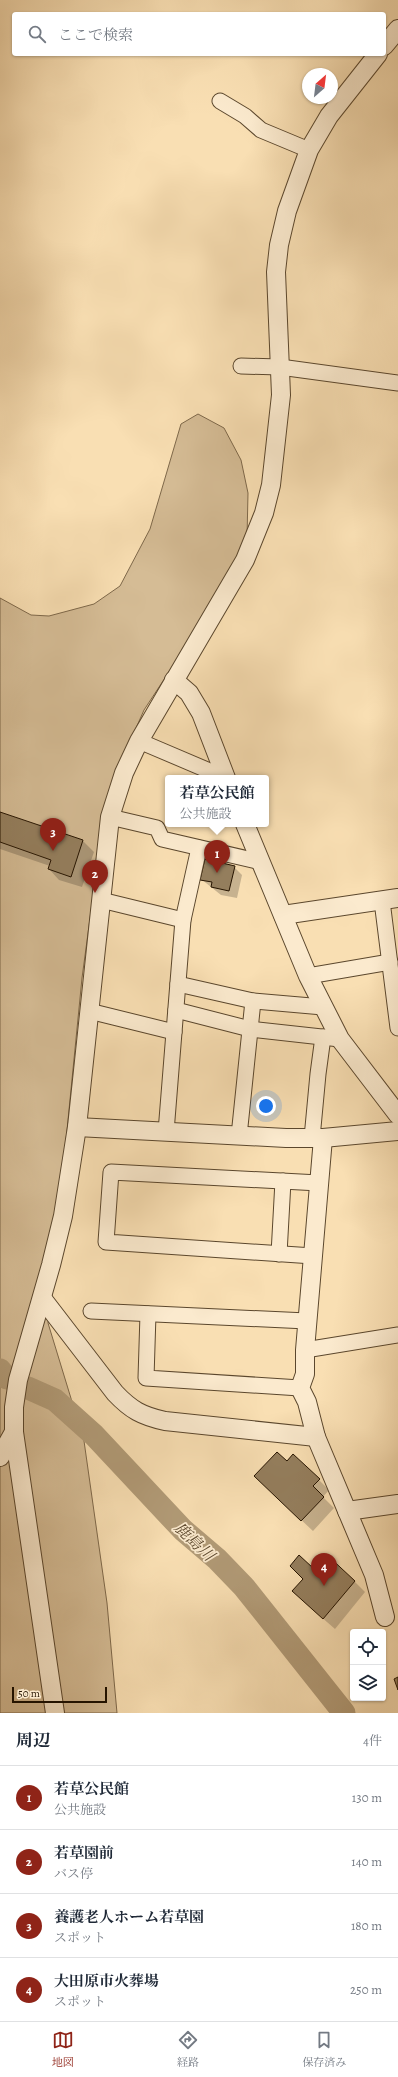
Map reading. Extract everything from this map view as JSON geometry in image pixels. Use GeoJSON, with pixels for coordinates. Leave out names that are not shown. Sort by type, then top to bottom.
{"type":"FeatureCollection","features":[{"type":"Feature","properties":{"kind":"street"},"geometry":{"type":"LineString","coordinates":[[386,44],[398,29]]}},
{"type":"Feature","properties":{"kind":"street"},"geometry":{"type":"LineString","coordinates":[[55,1713],[14,1432],[14,1407],[18,1380],[42,1298],[63,1216],[78,1127],[110,817],[124,773],[139,741],[245,560],[264,513],[271,485],[281,395],[276,272],[278,245],[297,179],[309,150],[329,116],[376,56]]}},
{"type":"Feature","properties":{"kind":"street"},"geometry":{"type":"LineString","coordinates":[[220,101],[245,116],[261,130],[309,150]]}},
{"type":"Feature","properties":{"kind":"street"},"geometry":{"type":"LineString","coordinates":[[241,366],[280,367],[398,383]]}},
{"type":"Feature","properties":{"kind":"street"},"geometry":{"type":"LineString","coordinates":[[174,680],[189,693],[201,713],[225,775]]}},
{"type":"Feature","properties":{"kind":"street"},"geometry":{"type":"LineString","coordinates":[[139,741],[219,775]]}},
{"type":"Feature","properties":{"kind":"street"},"geometry":{"type":"LineString","coordinates":[[110,817],[157,828],[162,840],[261,862]]}},
{"type":"Feature","properties":{"kind":"street"},"geometry":{"type":"LineString","coordinates":[[246,827],[308,976],[323,1007],[331,1038],[398,1115]]}},
{"type":"Feature","properties":{"kind":"street"},"geometry":{"type":"LineString","coordinates":[[166,1132],[182,920],[199,848]]}},
{"type":"Feature","properties":{"kind":"street"},"geometry":{"type":"LineString","coordinates":[[101,900],[182,920]]}},
{"type":"Feature","properties":{"kind":"street"},"geometry":{"type":"LineString","coordinates":[[283,915],[390,900],[390,962],[398,1028]]}},
{"type":"Feature","properties":{"kind":"street"},"geometry":{"type":"LineString","coordinates":[[308,976],[390,962]]}},
{"type":"Feature","properties":{"kind":"street"},"geometry":{"type":"LineString","coordinates":[[178,984],[253,1001],[323,1007]]}},
{"type":"Feature","properties":{"kind":"street"},"geometry":{"type":"LineString","coordinates":[[239,1136],[253,1001]]}},
{"type":"Feature","properties":{"kind":"street"},"geometry":{"type":"LineString","coordinates":[[176,1010],[250,1029],[331,1038]]}},
{"type":"Feature","properties":{"kind":"street"},"geometry":{"type":"LineString","coordinates":[[89,1011],[174,1032]]}},
{"type":"Feature","properties":{"kind":"street"},"geometry":{"type":"LineString","coordinates":[[331,1038],[318,1074],[319,1183],[307,1321],[305,1374],[300,1388],[307,1402],[316,1437],[374,1575],[385,1617]]}},
{"type":"Feature","properties":{"kind":"street"},"geometry":{"type":"LineString","coordinates":[[78,1127],[239,1136],[318,1138],[398,1131]]}},
{"type":"Feature","properties":{"kind":"street"},"geometry":{"type":"LineString","coordinates":[[313,1256],[106,1242],[111,1172],[319,1183]]}},
{"type":"Feature","properties":{"kind":"street"},"geometry":{"type":"LineString","coordinates":[[278,1254],[283,1181]]}},
{"type":"Feature","properties":{"kind":"street"},"geometry":{"type":"LineString","coordinates":[[42,1298],[115,1393],[126,1404],[144,1416],[165,1421],[316,1437]]}},
{"type":"Feature","properties":{"kind":"street"},"geometry":{"type":"LineString","coordinates":[[91,1312],[307,1321]]}},
{"type":"Feature","properties":{"kind":"street"},"geometry":{"type":"LineString","coordinates":[[148,1314],[146,1378],[300,1388]]}},
{"type":"Feature","properties":{"kind":"street"},"geometry":{"type":"LineString","coordinates":[[305,1350],[398,1335]]}},
{"type":"Feature","properties":{"kind":"street"},"geometry":{"type":"LineString","coordinates":[[0,1457],[14,1432]]}},
{"type":"Feature","properties":{"kind":"street"},"geometry":{"type":"LineString","coordinates":[[347,1511],[398,1504]]}},
{"type":"Feature","properties":{"kind":"shaded area"},"geometry":{"type":"Polygon","coordinates":[[[198,414],[224,428],[241,460],[248,493],[247,538],[239,565],[144,710],[125,753],[100,844],[82,978],[48,1323],[84,1441],[107,1603],[117,1713],[0,1713],[0,598],[31,615],[49,616],[94,604],[120,586],[150,529],[181,424],[198,414]]]}},
{"type":"Feature","properties":{"kind":"building"},"geometry":{"type":"Polygon","coordinates":[[[0,812],[83,840],[71,877],[48,869],[51,860],[0,842],[0,812]]]}},
{"type":"Feature","properties":{"kind":"building"},"geometry":{"type":"Polygon","coordinates":[[[205,859],[235,866],[229,891],[211,887],[212,882],[200,880],[205,859]]]}},
{"type":"Feature","properties":{"kind":"building"},"geometry":{"type":"Polygon","coordinates":[[[277,1452],[287,1461],[293,1454],[320,1479],[313,1486],[324,1497],[301,1521],[254,1476],[277,1452]]]}},
{"type":"Feature","properties":{"kind":"building"},"geometry":{"type":"Polygon","coordinates":[[[326,1554],[355,1581],[323,1619],[292,1591],[303,1579],[290,1566],[299,1555],[313,1568],[326,1554]]]}},
{"type":"Feature","properties":{"kind":"building"},"geometry":{"type":"Polygon","coordinates":[[[398,1677],[398,1690],[394,1679],[398,1677]]]}},
{"type":"Feature","properties":{"kind":"waterway","name":"鹿島川"},"geometry":{"type":"LineString","coordinates":[[0,1370],[7,1378]]}},
{"type":"Feature","properties":{"kind":"waterway","name":"鹿島川"},"geometry":{"type":"LineString","coordinates":[[28,1388],[55,1400],[94,1435],[183,1530],[217,1559],[244,1587],[344,1713]]}},
{"type":"Feature","properties":{"kind":"place","name":"養護老人ホーム若草園"},"geometry":{"type":"Point","coordinates":[53,851]}},
{"type":"Feature","properties":{"kind":"place","name":"若草公民館"},"geometry":{"type":"Point","coordinates":[217,873]}},
{"type":"Feature","properties":{"kind":"place","name":"若草園前"},"geometry":{"type":"Point","coordinates":[95,893]}},
{"type":"Feature","properties":{"kind":"place","name":"大田原市火葬場"},"geometry":{"type":"Point","coordinates":[324,1586]}}]}
